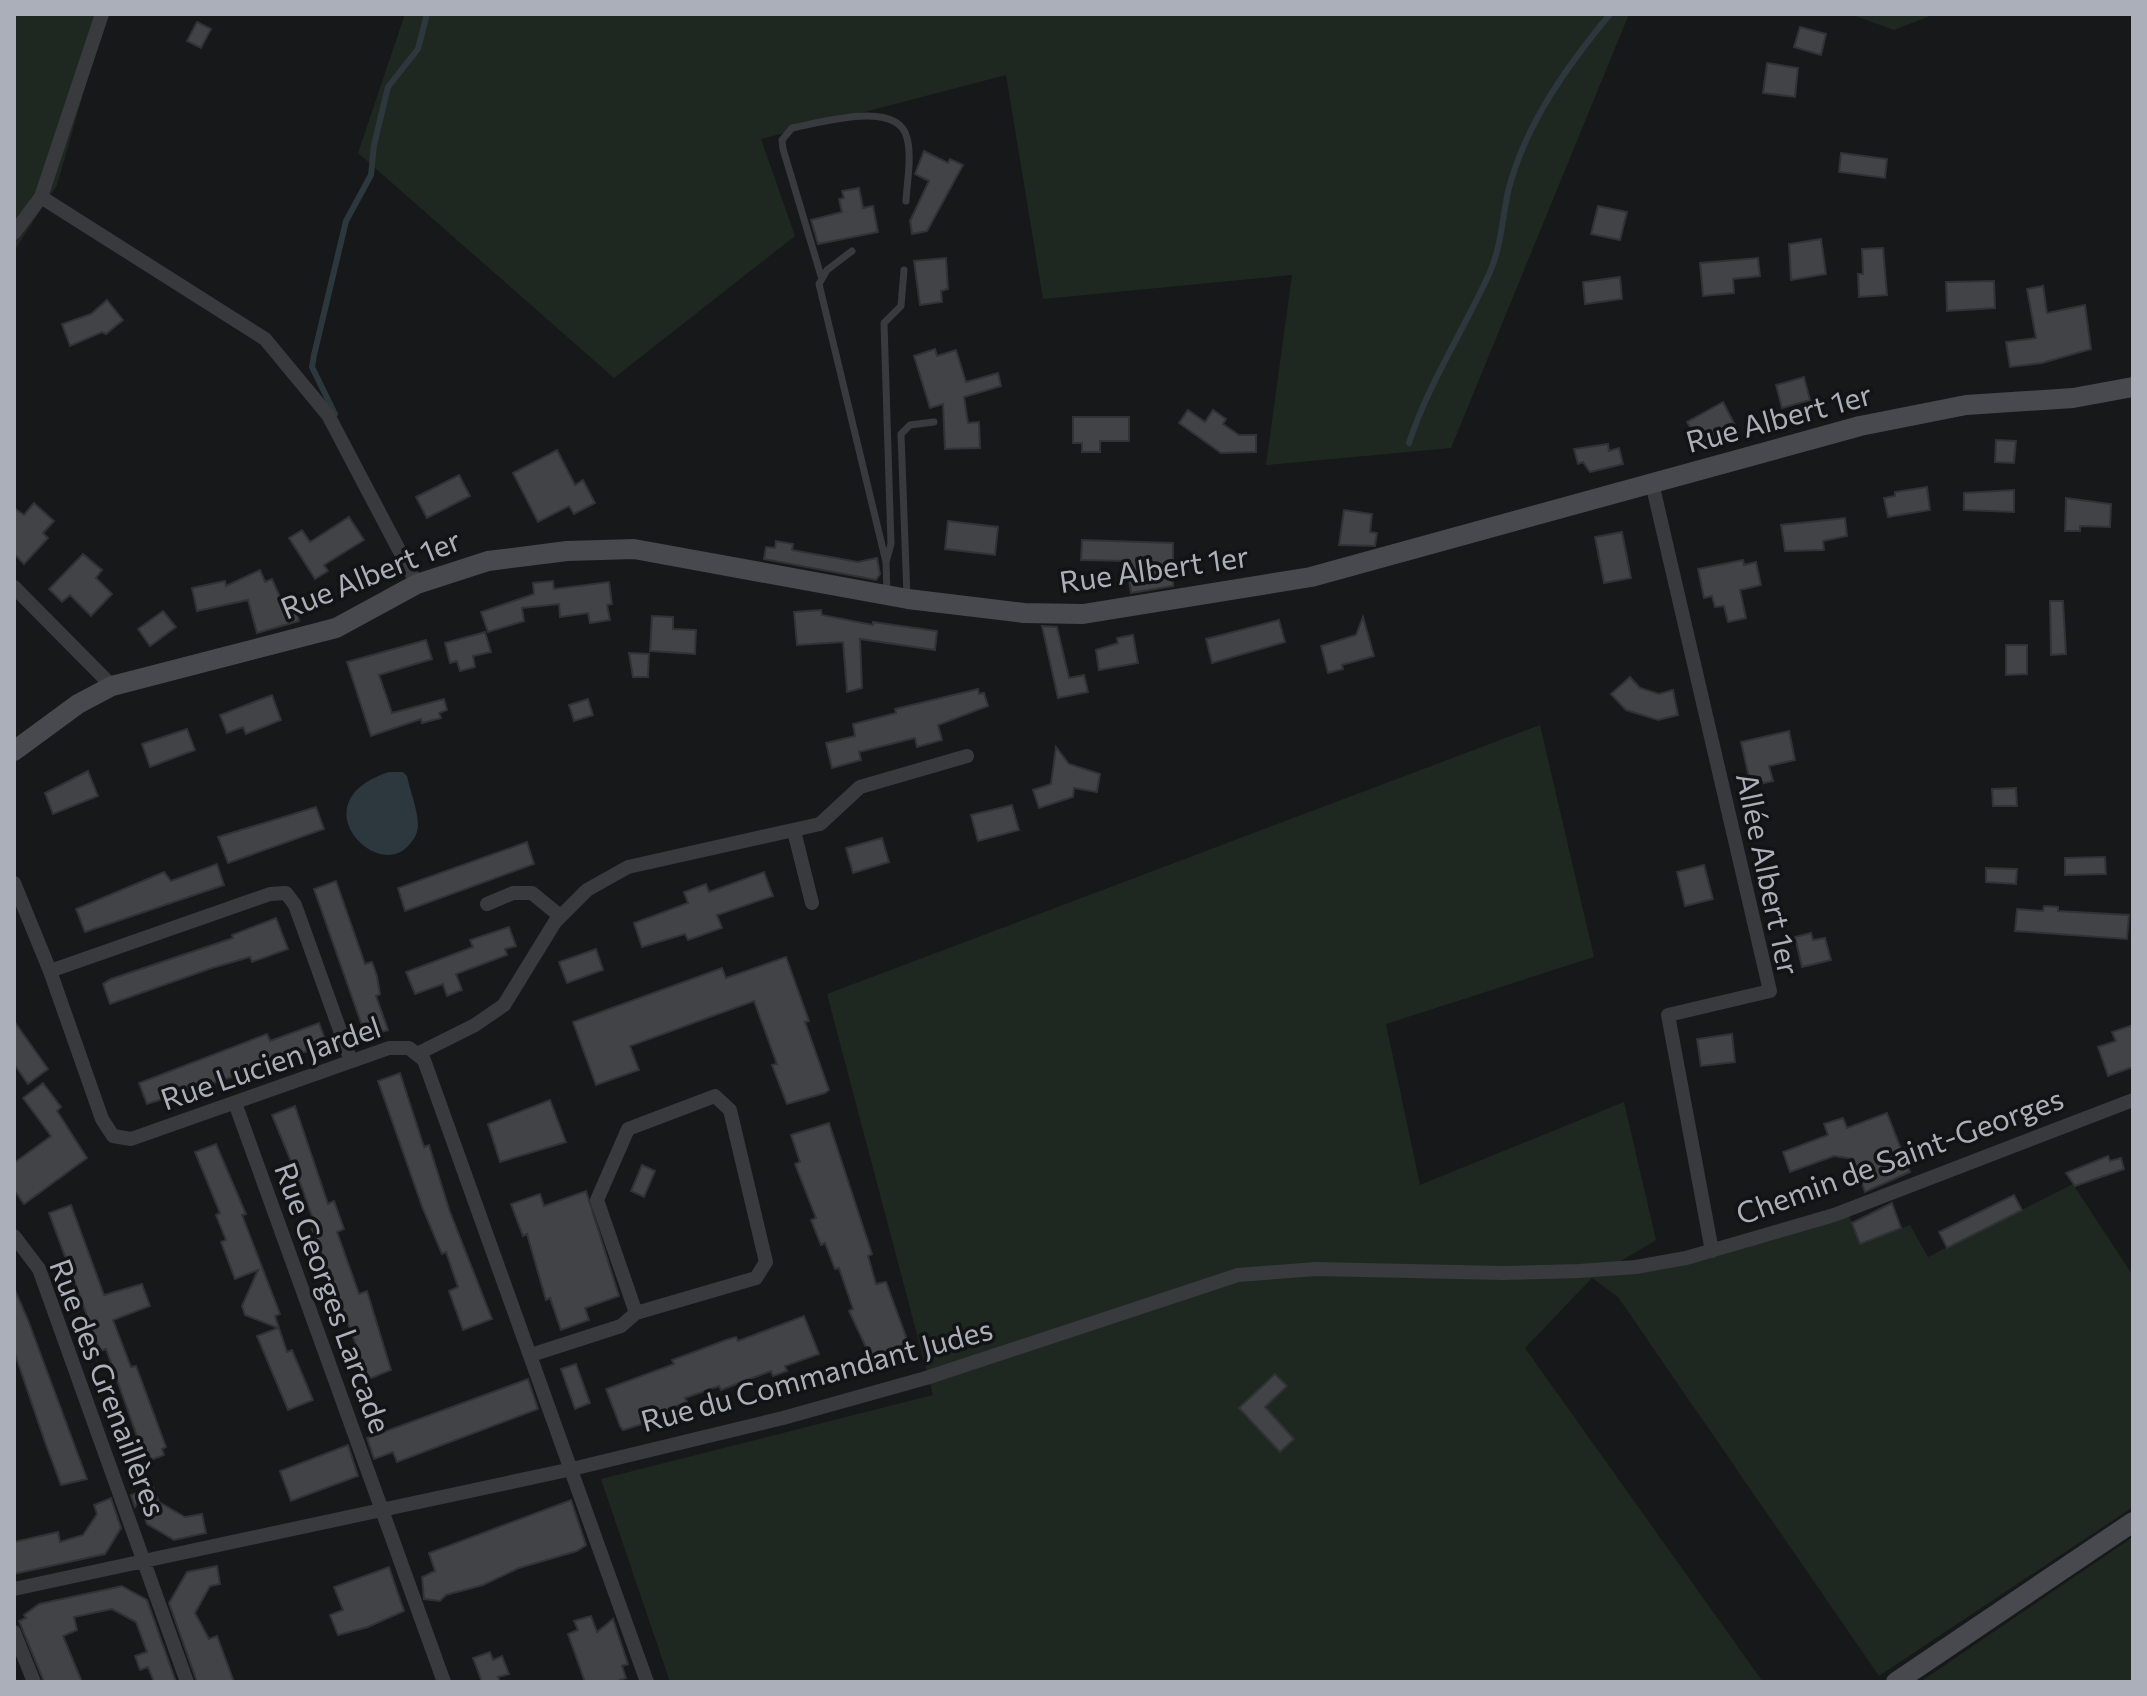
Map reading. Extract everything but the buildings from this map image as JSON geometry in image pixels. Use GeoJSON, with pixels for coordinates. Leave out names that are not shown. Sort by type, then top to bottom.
{"type":"FeatureCollection","features":[{"type":"Feature","properties":{"kind":"street"},"geometry":{"type":"LineString","coordinates":[[14,233],[41,197],[102,14]]}},
{"type":"Feature","properties":{"kind":"street"},"geometry":{"type":"LineString","coordinates":[[41,197],[265,339],[328,415],[417,584]]}},
{"type":"Feature","properties":{"kind":"street","name":"Rue Albert 1er"},"geometry":{"type":"LineString","coordinates":[[14,751],[78,704],[112,686],[336,628],[417,584],[488,561],[567,551],[634,549],[897,597],[1024,613],[1083,614],[1311,577],[1860,426],[1966,405],[2073,398],[2133,387]]}},
{"type":"Feature","properties":{"kind":"street","name":"Allée Albert 1er"},"geometry":{"type":"LineString","coordinates":[[1652,483],[1770,991],[1668,1015],[1712,1251]]}},
{"type":"Feature","properties":{"kind":"street"},"geometry":{"type":"LineString","coordinates":[[14,587],[112,686]]}},
{"type":"Feature","properties":{"kind":"street"},"geometry":{"type":"LineString","coordinates":[[417,1054],[475,1025],[504,1005],[560,916],[587,890],[628,867],[820,824],[860,787],[967,756]]}},
{"type":"Feature","properties":{"kind":"street"},"geometry":{"type":"LineString","coordinates":[[794,831],[812,903]]}},
{"type":"Feature","properties":{"kind":"street","name":"Rue Lucien Jardel"},"geometry":{"type":"LineString","coordinates":[[15,892],[50,971],[102,1119],[113,1136],[131,1139],[389,1048],[409,1048],[424,1060],[647,1682]]}},
{"type":"Feature","properties":{"kind":"street"},"geometry":{"type":"LineString","coordinates":[[50,971],[270,894],[286,893],[295,905],[351,1061]]}},
{"type":"Feature","properties":{"kind":"street"},"geometry":{"type":"LineString","coordinates":[[487,904],[513,893],[532,893],[560,916]]}},
{"type":"Feature","properties":{"kind":"street"},"geometry":{"type":"LineString","coordinates":[[531,1355],[621,1326],[636,1313],[756,1278],[766,1262],[730,1110],[715,1096],[628,1129],[597,1200],[636,1313]]}},
{"type":"Feature","properties":{"kind":"street","name":"Chemin de Saint-Georges"},"geometry":{"type":"LineString","coordinates":[[1636,1267],[1712,1251],[1834,1215],[2133,1100]]}},
{"type":"Feature","properties":{"kind":"street","name":"Rue Georges Larcade"},"geometry":{"type":"LineString","coordinates":[[235,1103],[444,1682]]}},
{"type":"Feature","properties":{"kind":"street","name":"Rue des Grenaillères"},"geometry":{"type":"LineString","coordinates":[[14,1236],[39,1269],[187,1682]]}},
{"type":"Feature","properties":{"kind":"street","name":"Rue du Commandant Judes"},"geometry":{"type":"LineString","coordinates":[[14,1589],[572,1469],[783,1418],[926,1378],[1238,1275],[1316,1269],[1503,1273],[1636,1267]]}},
{"type":"Feature","properties":{"kind":"street"},"geometry":{"type":"LineString","coordinates":[[1896,1682],[2133,1522]]}},
{"type":"Feature","properties":{"kind":"street"},"geometry":{"type":"LineString","coordinates":[[14,1632],[34,1682]]}},
{"type":"Feature","properties":{"kind":"lane"},"geometry":{"type":"LineString","coordinates":[[897,597],[823,299],[821,276],[783,149],[786,133],[792,128],[876,115],[893,120],[908,139],[906,201]]}},
{"type":"Feature","properties":{"kind":"lane"},"geometry":{"type":"LineString","coordinates":[[821,276],[852,251]]}},
{"type":"Feature","properties":{"kind":"lane"},"geometry":{"type":"LineString","coordinates":[[886,562],[891,544],[884,323],[901,306],[904,270]]}},
{"type":"Feature","properties":{"kind":"lane"},"geometry":{"type":"LineString","coordinates":[[897,597],[901,434],[910,425],[934,422]]}},
{"type":"Feature","properties":{"kind":"shaded area"},"geometry":{"type":"Polygon","coordinates":[[[14,14],[106,14],[57,185],[14,251],[14,14]]]}},
{"type":"Feature","properties":{"kind":"shaded area"},"geometry":{"type":"Polygon","coordinates":[[[405,14],[1629,14],[1451,448],[1266,465],[1292,275],[1043,299],[1006,75],[761,139],[795,236],[614,378],[358,153],[405,14]]]}},
{"type":"Feature","properties":{"kind":"shaded area"},"geometry":{"type":"Polygon","coordinates":[[[1850,14],[1935,14],[1894,30],[1850,14]]]}},
{"type":"Feature","properties":{"kind":"shaded area"},"geometry":{"type":"Polygon","coordinates":[[[1540,725],[1594,957],[1386,1024],[1420,1185],[1624,1102],[1656,1240],[1594,1277],[1712,1258],[1849,1215],[1861,1244],[1910,1225],[1928,1257],[2073,1184],[2133,1276],[2133,1507],[1879,1676],[1618,1297],[1592,1278],[1525,1348],[1763,1682],[670,1682],[601,1479],[933,1395],[827,994],[1540,725]]]}},
{"type":"Feature","properties":{"kind":"shaded area"},"geometry":{"type":"Polygon","coordinates":[[[389,772],[403,772],[407,776],[418,825],[407,847],[393,854],[378,853],[364,845],[352,833],[347,817],[349,801],[363,785],[389,772]]]}},
{"type":"Feature","properties":{"kind":"shaded area"},"geometry":{"type":"Polygon","coordinates":[[[2133,1537],[2133,1682],[1920,1682],[2133,1537]]]}},
{"type":"Feature","properties":{"kind":"waterway"},"geometry":{"type":"LineString","coordinates":[[335,414],[312,367],[314,355],[346,221],[371,175],[374,145],[388,87],[418,49],[427,14]]}},
{"type":"Feature","properties":{"kind":"waterway"},"geometry":{"type":"LineString","coordinates":[[1409,443],[1426,399],[1494,262],[1509,188],[1526,141],[1564,74],[1610,14]]}}]}
